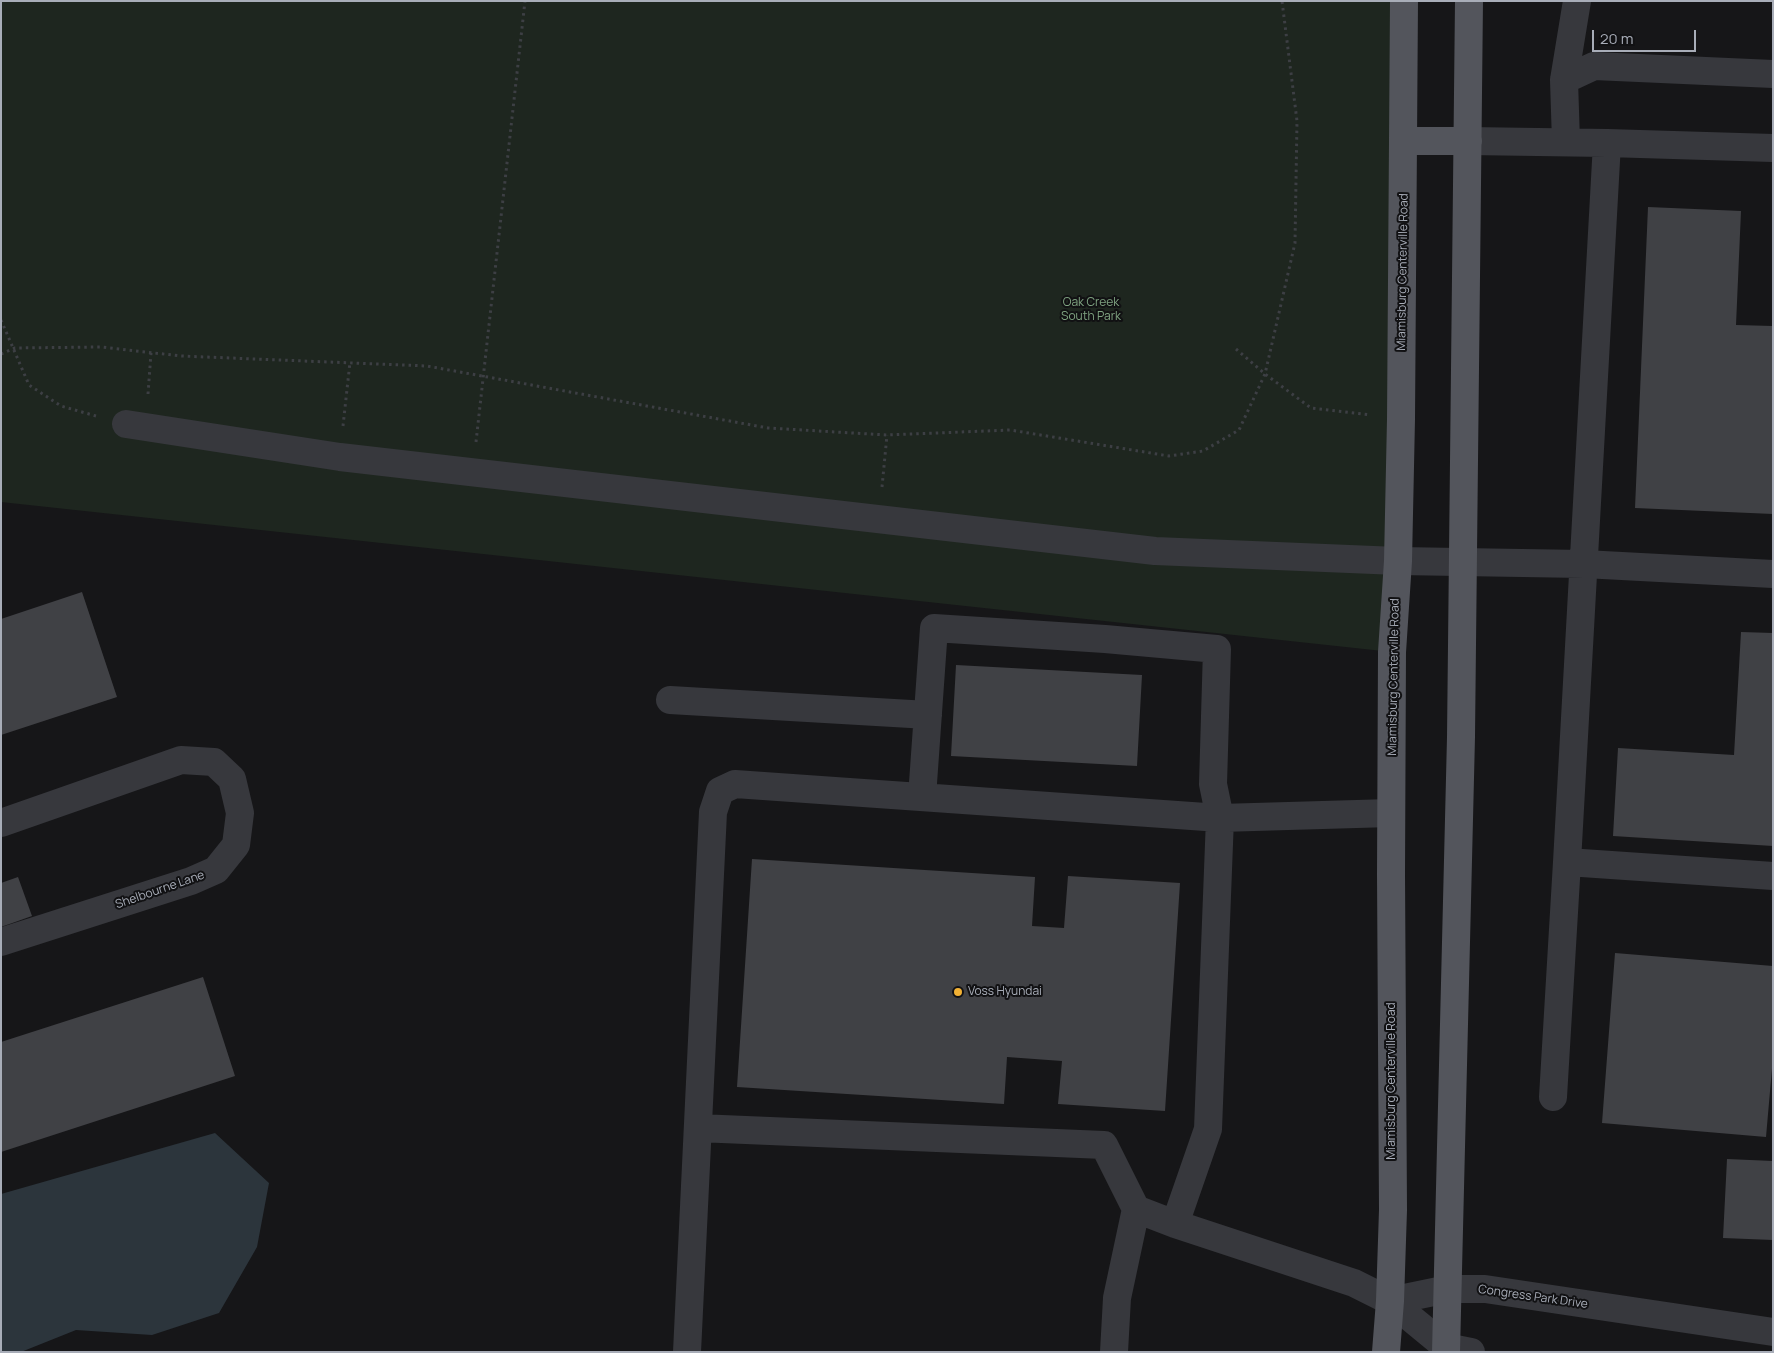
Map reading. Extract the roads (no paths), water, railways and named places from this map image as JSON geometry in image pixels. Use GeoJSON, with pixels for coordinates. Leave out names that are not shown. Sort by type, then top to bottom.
{"type":"FeatureCollection","features":[{"type":"Feature","properties":{"kind":"main road","name":"Miamisburg Centerville Road"},"geometry":{"type":"LineString","coordinates":[[1386,1352],[1393,1210],[1392,652],[1398,561],[1401,419],[1404,1]]}},
{"type":"Feature","properties":{"kind":"main road"},"geometry":{"type":"LineString","coordinates":[[1454,1350],[1448,1289],[1462,737],[1469,1]]}},
{"type":"Feature","properties":{"kind":"main road"},"geometry":{"type":"LineString","coordinates":[[1404,141],[1468,141]]}},
{"type":"Feature","properties":{"kind":"street"},"geometry":{"type":"LineString","coordinates":[[1566,142],[1564,80],[1577,1]]}},
{"type":"Feature","properties":{"kind":"street"},"geometry":{"type":"LineString","coordinates":[[1564,80],[1594,66],[1773,74]]}},
{"type":"Feature","properties":{"kind":"street"},"geometry":{"type":"LineString","coordinates":[[1468,141],[1773,148]]}},
{"type":"Feature","properties":{"kind":"street"},"geometry":{"type":"LineString","coordinates":[[1553,1097],[1607,143]]}},
{"type":"Feature","properties":{"kind":"street"},"geometry":{"type":"LineString","coordinates":[[136,426],[340,457],[1154,551],[1398,561],[1584,564],[1773,574]]}},
{"type":"Feature","properties":{"kind":"street"},"geometry":{"type":"LineString","coordinates":[[922,797],[934,628],[1105,639],[1217,649],[1212,784],[1220,818],[1208,1129],[1175,1224]]}},
{"type":"Feature","properties":{"kind":"street"},"geometry":{"type":"LineString","coordinates":[[670,700],[928,715]]}},
{"type":"Feature","properties":{"kind":"street","name":"Shelbourne Lane"},"geometry":{"type":"LineString","coordinates":[[1,824],[181,760],[214,762],[232,779],[240,813],[236,845],[216,870],[191,881],[1,942]]}},
{"type":"Feature","properties":{"kind":"street"},"geometry":{"type":"LineString","coordinates":[[687,1352],[713,812],[720,792],[735,784],[1220,818],[1391,813]]}},
{"type":"Feature","properties":{"kind":"street"},"geometry":{"type":"LineString","coordinates":[[1567,862],[1773,876]]}},
{"type":"Feature","properties":{"kind":"street"},"geometry":{"type":"LineString","coordinates":[[698,1128],[1104,1145],[1136,1209],[1117,1298],[1114,1352]]}},
{"type":"Feature","properties":{"kind":"street"},"geometry":{"type":"LineString","coordinates":[[1136,1209],[1354,1284],[1390,1301],[1454,1350]]}},
{"type":"Feature","properties":{"kind":"street","name":"Congress Park Drive"},"geometry":{"type":"LineString","coordinates":[[1390,1301],[1448,1289],[1485,1290],[1773,1332]]}},
{"type":"Feature","properties":{"kind":"place","name":"Voss Hyundai"},"geometry":{"type":"Point","coordinates":[958,992]}},
{"type":"Feature","properties":{"kind":"park label","name":"Oak Creek South Park"},"geometry":{"type":"Point","coordinates":[1091,310]}}]}
